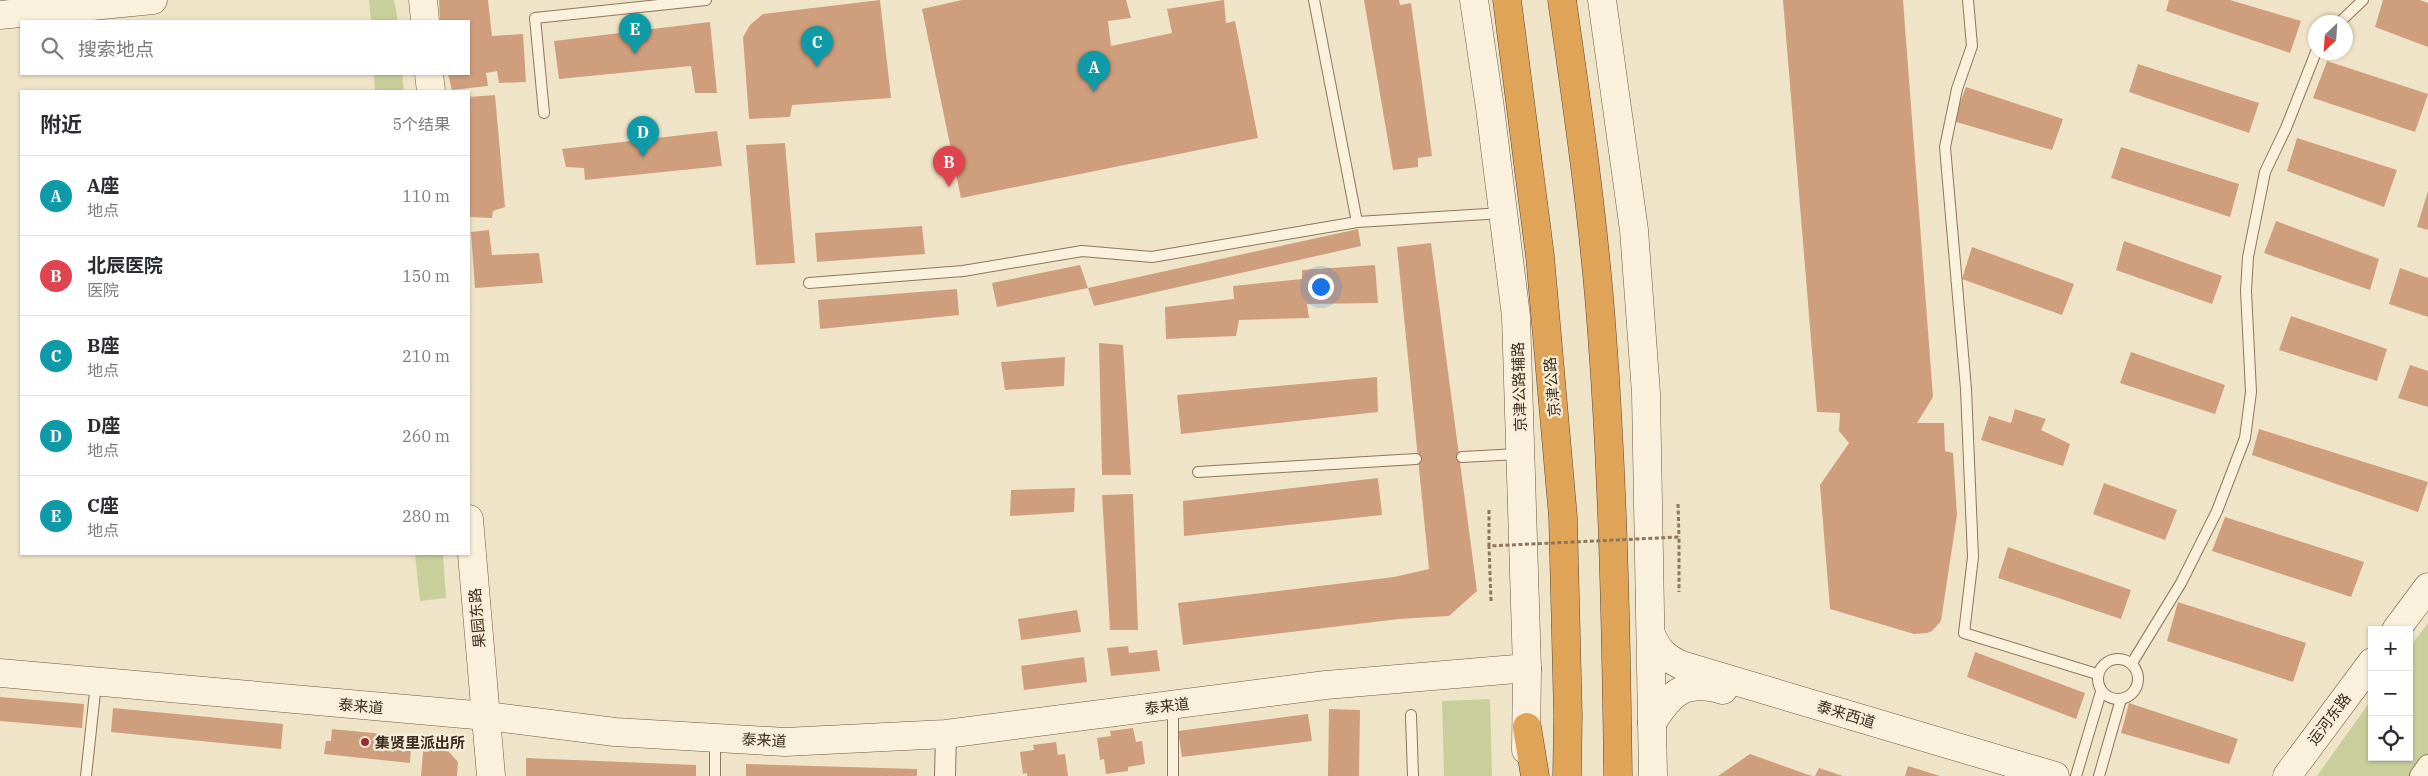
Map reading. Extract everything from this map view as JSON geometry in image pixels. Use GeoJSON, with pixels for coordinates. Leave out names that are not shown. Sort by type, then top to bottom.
{"type":"FeatureCollection","features":[{"type":"Feature","properties":{"kind":"highway","name":"京津公路"},"geometry":{"type":"LineString","coordinates":[[1507,0],[1540,256],[1563,517],[1568,716],[1567,776]]}},
{"type":"Feature","properties":{"kind":"highway"},"geometry":{"type":"LineString","coordinates":[[1562,0],[1587,175],[1596,262],[1613,515],[1618,776]]}},
{"type":"Feature","properties":{"kind":"highway"},"geometry":{"type":"LineString","coordinates":[[1527,727],[1535,776]]}},
{"type":"Feature","properties":{"kind":"street"},"geometry":{"type":"LineString","coordinates":[[0,15],[153,0]]}},
{"type":"Feature","properties":{"kind":"street"},"geometry":{"type":"LineString","coordinates":[[408,0],[410,20]]}},
{"type":"Feature","properties":{"kind":"street"},"geometry":{"type":"LineString","coordinates":[[422,0],[425,20]]}},
{"type":"Feature","properties":{"kind":"street","name":"京津公路辅路"},"geometry":{"type":"LineString","coordinates":[[1474,0],[1504,213],[1516,316],[1522,454],[1527,668],[1527,727],[1524,776]]}},
{"type":"Feature","properties":{"kind":"street"},"geometry":{"type":"LineString","coordinates":[[1602,0],[1634,230],[1646,394],[1653,776]]}},
{"type":"Feature","properties":{"kind":"street"},"geometry":{"type":"LineString","coordinates":[[414,75],[416,90]]}},
{"type":"Feature","properties":{"kind":"street"},"geometry":{"type":"LineString","coordinates":[[430,75],[431,90]]}},
{"type":"Feature","properties":{"kind":"street","name":"果园东路"},"geometry":{"type":"LineString","coordinates":[[470,537],[480,716]]}},
{"type":"Feature","properties":{"kind":"street","name":"果园东路"},"geometry":{"type":"LineString","coordinates":[[456,555],[469,688],[480,716]]}},
{"type":"Feature","properties":{"kind":"street"},"geometry":{"type":"LineString","coordinates":[[2399,626],[2428,587]]}},
{"type":"Feature","properties":{"kind":"street"},"geometry":{"type":"LineString","coordinates":[[2411,626],[2428,603]]}},
{"type":"Feature","properties":{"kind":"street","name":"泰来西道"},"geometry":{"type":"LineString","coordinates":[[1651,634],[1665,656],[1681,665],[2055,776]]}},
{"type":"Feature","properties":{"kind":"street","name":"泰来道"},"geometry":{"type":"LineString","coordinates":[[0,673],[480,716],[615,732],[785,742],[946,734],[1326,685],[1527,668]]}},
{"type":"Feature","properties":{"kind":"street","name":"运河东路"},"geometry":{"type":"LineString","coordinates":[[2300,773],[2368,668]]}},
{"type":"Feature","properties":{"kind":"street"},"geometry":{"type":"LineString","coordinates":[[2300,773],[2368,684]]}},
{"type":"Feature","properties":{"kind":"street","name":"泰来西道"},"geometry":{"type":"LineString","coordinates":[[1652,723],[1668,698],[1677,692],[1687,688],[1709,686],[2005,776]]}},
{"type":"Feature","properties":{"kind":"street"},"geometry":{"type":"LineString","coordinates":[[480,716],[482,776]]}},
{"type":"Feature","properties":{"kind":"street"},"geometry":{"type":"LineString","coordinates":[[480,716],[491,776]]}},
{"type":"Feature","properties":{"kind":"street"},"geometry":{"type":"LineString","coordinates":[[945,776],[946,734]]}},
{"type":"Feature","properties":{"kind":"street"},"geometry":{"type":"LineString","coordinates":[[2420,776],[2428,765]]}},
{"type":"Feature","properties":{"kind":"lane"},"geometry":{"type":"LineString","coordinates":[[544,113],[535,18],[706,0]]}},
{"type":"Feature","properties":{"kind":"lane"},"geometry":{"type":"LineString","coordinates":[[1314,0],[1358,222]]}},
{"type":"Feature","properties":{"kind":"lane"},"geometry":{"type":"LineString","coordinates":[[1968,0],[1972,46],[1956,89],[1945,147],[1966,389],[1973,547],[1964,633],[2097,674]]}},
{"type":"Feature","properties":{"kind":"lane"},"geometry":{"type":"LineString","coordinates":[[2347,15],[2363,0]]}},
{"type":"Feature","properties":{"kind":"lane"},"geometry":{"type":"LineString","coordinates":[[2132,663],[2181,583],[2217,511],[2246,438],[2251,392],[2246,292],[2248,257],[2265,172],[2286,128],[2313,60]]}},
{"type":"Feature","properties":{"kind":"lane"},"geometry":{"type":"LineString","coordinates":[[810,283],[963,271],[1082,251],[1152,257],[1358,222],[1504,213]]}},
{"type":"Feature","properties":{"kind":"lane"},"geometry":{"type":"LineString","coordinates":[[1462,457],[1522,454]]}},
{"type":"Feature","properties":{"kind":"lane"},"geometry":{"type":"LineString","coordinates":[[1198,472],[1416,459]]}},
{"type":"Feature","properties":{"kind":"lane"},"geometry":{"type":"LineString","coordinates":[[2097,674],[2110,659],[2127,660],[2138,669],[2140,682],[2127,698],[2113,700],[2101,692]]}},
{"type":"Feature","properties":{"kind":"lane"},"geometry":{"type":"LineString","coordinates":[[2076,776],[2101,692],[2097,674]]}},
{"type":"Feature","properties":{"kind":"lane"},"geometry":{"type":"LineString","coordinates":[[86,776],[96,683]]}},
{"type":"Feature","properties":{"kind":"lane"},"geometry":{"type":"LineString","coordinates":[[2099,776],[2121,699]]}},
{"type":"Feature","properties":{"kind":"lane"},"geometry":{"type":"LineString","coordinates":[[1173,705],[1173,776]]}},
{"type":"Feature","properties":{"kind":"lane"},"geometry":{"type":"LineString","coordinates":[[1411,716],[1413,776]]}},
{"type":"Feature","properties":{"kind":"lane"},"geometry":{"type":"LineString","coordinates":[[714,776],[715,738]]}},
{"type":"Feature","properties":{"kind":"path"},"geometry":{"type":"LineString","coordinates":[[1678,504],[1679,592]]}},
{"type":"Feature","properties":{"kind":"path"},"geometry":{"type":"LineString","coordinates":[[1489,510],[1491,601]]}},
{"type":"Feature","properties":{"kind":"path"},"geometry":{"type":"LineString","coordinates":[[1489,546],[1679,537]]}},
{"type":"Feature","properties":{"kind":"green space"},"geometry":{"type":"Polygon","coordinates":[[[369,0],[394,0],[398,20],[371,20],[369,0]]]}},
{"type":"Feature","properties":{"kind":"green space"},"geometry":{"type":"Polygon","coordinates":[[[374,75],[402,75],[404,90],[375,90],[374,75]]]}},
{"type":"Feature","properties":{"kind":"green space"},"geometry":{"type":"Polygon","coordinates":[[[415,555],[443,555],[446,598],[420,601],[415,555]]]}},
{"type":"Feature","properties":{"kind":"green space"},"geometry":{"type":"Polygon","coordinates":[[[2428,623],[2428,756],[2414,776],[2317,776],[2368,705],[2368,761],[2413,761],[2413,643],[2428,623]]]}},
{"type":"Feature","properties":{"kind":"green space"},"geometry":{"type":"Polygon","coordinates":[[[1490,699],[1492,776],[1444,776],[1442,701],[1490,699]]]}},
{"type":"Feature","properties":{"kind":"building"},"geometry":{"type":"Polygon","coordinates":[[[439,0],[488,0],[492,36],[523,34],[526,82],[499,83],[497,71],[486,73],[488,86],[452,90],[448,75],[470,75],[470,20],[440,20],[439,0]]]}},
{"type":"Feature","properties":{"kind":"building"},"geometry":{"type":"Polygon","coordinates":[[[880,0],[891,98],[792,105],[790,117],[749,119],[743,37],[750,25],[763,14],[880,0]]]}},
{"type":"Feature","properties":{"kind":"building"},"geometry":{"type":"Polygon","coordinates":[[[962,0],[1126,0],[1131,18],[1108,21],[1111,46],[1172,33],[1167,9],[1224,0],[1226,23],[1235,21],[1258,138],[961,198],[922,9],[962,0]]]}},
{"type":"Feature","properties":{"kind":"building"},"geometry":{"type":"Polygon","coordinates":[[[1364,0],[1399,0],[1400,5],[1411,3],[1432,156],[1418,158],[1418,167],[1393,170],[1364,0]]]}},
{"type":"Feature","properties":{"kind":"building"},"geometry":{"type":"Polygon","coordinates":[[[1783,0],[1903,0],[1933,397],[1917,423],[1944,423],[1945,451],[1953,453],[1957,515],[1941,621],[1932,631],[1927,633],[1914,634],[1830,609],[1820,485],[1849,443],[1839,431],[1840,413],[1817,412],[1783,0]]]}},
{"type":"Feature","properties":{"kind":"building"},"geometry":{"type":"Polygon","coordinates":[[[2169,0],[2230,0],[2301,21],[2290,53],[2166,11],[2169,0]]]}},
{"type":"Feature","properties":{"kind":"building"},"geometry":{"type":"Polygon","coordinates":[[[2383,0],[2420,0],[2428,3],[2428,47],[2375,27],[2383,0]]]}},
{"type":"Feature","properties":{"kind":"building"},"geometry":{"type":"Polygon","coordinates":[[[710,22],[717,93],[695,93],[691,66],[559,79],[554,41],[710,22]]]}},
{"type":"Feature","properties":{"kind":"building"},"geometry":{"type":"Polygon","coordinates":[[[2327,61],[2428,94],[2415,132],[2313,98],[2327,61]]]}},
{"type":"Feature","properties":{"kind":"building"},"geometry":{"type":"Polygon","coordinates":[[[2138,64],[2259,103],[2249,133],[2129,92],[2138,64]]]}},
{"type":"Feature","properties":{"kind":"building"},"geometry":{"type":"Polygon","coordinates":[[[1966,87],[2063,119],[2052,150],[1953,121],[1966,87]]]}},
{"type":"Feature","properties":{"kind":"building"},"geometry":{"type":"Polygon","coordinates":[[[495,95],[505,207],[493,211],[492,218],[470,217],[470,97],[495,95]]]}},
{"type":"Feature","properties":{"kind":"building"},"geometry":{"type":"Polygon","coordinates":[[[717,131],[722,166],[585,180],[584,168],[566,167],[562,149],[717,131]]]}},
{"type":"Feature","properties":{"kind":"building"},"geometry":{"type":"Polygon","coordinates":[[[2297,138],[2397,170],[2384,207],[2287,171],[2297,138]]]}},
{"type":"Feature","properties":{"kind":"building"},"geometry":{"type":"Polygon","coordinates":[[[785,143],[795,263],[756,265],[746,145],[785,143]]]}},
{"type":"Feature","properties":{"kind":"building"},"geometry":{"type":"Polygon","coordinates":[[[2121,147],[2239,184],[2230,217],[2111,178],[2121,147]]]}},
{"type":"Feature","properties":{"kind":"building"},"geometry":{"type":"Polygon","coordinates":[[[2428,191],[2428,230],[2417,227],[2428,191]]]}},
{"type":"Feature","properties":{"kind":"building"},"geometry":{"type":"Polygon","coordinates":[[[2276,221],[2379,259],[2370,290],[2264,253],[2276,221]]]}},
{"type":"Feature","properties":{"kind":"building"},"geometry":{"type":"Polygon","coordinates":[[[922,226],[925,254],[817,262],[815,233],[922,226]]]}},
{"type":"Feature","properties":{"kind":"building"},"geometry":{"type":"Polygon","coordinates":[[[1358,229],[1361,246],[1094,306],[1088,288],[1358,229]]]}},
{"type":"Feature","properties":{"kind":"building"},"geometry":{"type":"Polygon","coordinates":[[[489,230],[492,255],[539,253],[543,283],[475,288],[471,232],[489,230]]]}},
{"type":"Feature","properties":{"kind":"building"},"geometry":{"type":"Polygon","coordinates":[[[2124,241],[2222,276],[2212,304],[2116,270],[2124,241]]]}},
{"type":"Feature","properties":{"kind":"building"},"geometry":{"type":"Polygon","coordinates":[[[1431,243],[1477,591],[1449,616],[1399,619],[1183,645],[1178,603],[1394,577],[1429,569],[1397,247],[1431,243]]]}},
{"type":"Feature","properties":{"kind":"building"},"geometry":{"type":"Polygon","coordinates":[[[1972,247],[2074,284],[2062,315],[1962,279],[1972,247]]]}},
{"type":"Feature","properties":{"kind":"building"},"geometry":{"type":"Polygon","coordinates":[[[1080,265],[1088,288],[997,307],[992,283],[1080,265]]]}},
{"type":"Feature","properties":{"kind":"building"},"geometry":{"type":"Polygon","coordinates":[[[1375,265],[1378,303],[1307,304],[1309,318],[1239,320],[1236,336],[1166,339],[1165,307],[1234,299],[1233,286],[1302,279],[1302,270],[1375,265]]]}},
{"type":"Feature","properties":{"kind":"building"},"geometry":{"type":"Polygon","coordinates":[[[2400,268],[2428,278],[2428,317],[2389,304],[2400,268]]]}},
{"type":"Feature","properties":{"kind":"building"},"geometry":{"type":"Polygon","coordinates":[[[957,289],[959,315],[820,329],[818,300],[957,289]]]}},
{"type":"Feature","properties":{"kind":"building"},"geometry":{"type":"Polygon","coordinates":[[[2291,316],[2387,349],[2377,381],[2279,350],[2291,316]]]}},
{"type":"Feature","properties":{"kind":"building"},"geometry":{"type":"Polygon","coordinates":[[[1099,343],[1123,345],[1131,475],[1102,475],[1099,343]]]}},
{"type":"Feature","properties":{"kind":"building"},"geometry":{"type":"Polygon","coordinates":[[[2131,352],[2225,385],[2215,414],[2120,383],[2131,352]]]}},
{"type":"Feature","properties":{"kind":"building"},"geometry":{"type":"Polygon","coordinates":[[[1065,357],[1064,386],[1005,390],[1001,362],[1065,357]]]}},
{"type":"Feature","properties":{"kind":"building"},"geometry":{"type":"Polygon","coordinates":[[[2410,365],[2428,371],[2428,407],[2398,398],[2410,365]]]}},
{"type":"Feature","properties":{"kind":"building"},"geometry":{"type":"Polygon","coordinates":[[[1377,377],[1378,412],[1181,434],[1177,395],[1377,377]]]}},
{"type":"Feature","properties":{"kind":"building"},"geometry":{"type":"Polygon","coordinates":[[[2015,409],[2046,419],[2041,430],[2070,444],[2063,466],[1981,440],[1989,416],[2011,423],[2015,409]]]}},
{"type":"Feature","properties":{"kind":"building"},"geometry":{"type":"Polygon","coordinates":[[[2259,429],[2428,482],[2418,512],[2252,455],[2259,429]]]}},
{"type":"Feature","properties":{"kind":"building"},"geometry":{"type":"Polygon","coordinates":[[[1378,478],[1382,515],[1184,536],[1183,501],[1378,478]]]}},
{"type":"Feature","properties":{"kind":"building"},"geometry":{"type":"Polygon","coordinates":[[[2104,483],[2177,510],[2165,540],[2093,514],[2104,483]]]}},
{"type":"Feature","properties":{"kind":"building"},"geometry":{"type":"Polygon","coordinates":[[[1075,488],[1074,512],[1010,516],[1011,490],[1075,488]]]}},
{"type":"Feature","properties":{"kind":"building"},"geometry":{"type":"Polygon","coordinates":[[[1133,494],[1138,630],[1110,630],[1102,495],[1133,494]]]}},
{"type":"Feature","properties":{"kind":"building"},"geometry":{"type":"Polygon","coordinates":[[[2225,517],[2364,562],[2351,597],[2212,551],[2225,517]]]}},
{"type":"Feature","properties":{"kind":"building"},"geometry":{"type":"Polygon","coordinates":[[[2008,547],[2131,590],[2121,619],[1998,578],[2008,547]]]}},
{"type":"Feature","properties":{"kind":"building"},"geometry":{"type":"Polygon","coordinates":[[[2178,602],[2306,643],[2293,682],[2167,641],[2178,602]]]}},
{"type":"Feature","properties":{"kind":"building"},"geometry":{"type":"Polygon","coordinates":[[[1077,610],[1081,632],[1021,640],[1018,619],[1077,610]]]}},
{"type":"Feature","properties":{"kind":"building"},"geometry":{"type":"Polygon","coordinates":[[[1128,646],[1129,653],[1157,650],[1160,671],[1111,676],[1107,648],[1128,646]]]}},
{"type":"Feature","properties":{"kind":"building"},"geometry":{"type":"Polygon","coordinates":[[[1975,652],[2085,693],[2076,719],[1967,677],[1975,652]]]}},
{"type":"Feature","properties":{"kind":"building"},"geometry":{"type":"Polygon","coordinates":[[[1084,657],[1087,682],[1024,690],[1021,666],[1084,657]]]}},
{"type":"Feature","properties":{"kind":"building"},"geometry":{"type":"Polygon","coordinates":[[[0,697],[84,704],[82,728],[0,721],[0,697]]]}},
{"type":"Feature","properties":{"kind":"building"},"geometry":{"type":"Polygon","coordinates":[[[2129,703],[2238,739],[2229,764],[2121,733],[2129,703]]]}},
{"type":"Feature","properties":{"kind":"building"},"geometry":{"type":"Polygon","coordinates":[[[113,708],[283,724],[281,749],[111,732],[113,708]]]}},
{"type":"Feature","properties":{"kind":"building"},"geometry":{"type":"Polygon","coordinates":[[[1329,709],[1360,710],[1359,776],[1328,776],[1329,709]]]}},
{"type":"Feature","properties":{"kind":"building"},"geometry":{"type":"Polygon","coordinates":[[[1308,714],[1312,741],[1182,757],[1178,731],[1308,714]]]}},
{"type":"Feature","properties":{"kind":"building"},"geometry":{"type":"Polygon","coordinates":[[[1133,728],[1136,742],[1142,741],[1145,764],[1128,767],[1128,771],[1106,774],[1104,759],[1100,760],[1097,738],[1111,736],[1110,731],[1133,728]]]}},
{"type":"Feature","properties":{"kind":"building"},"geometry":{"type":"Polygon","coordinates":[[[332,729],[404,736],[403,745],[411,746],[410,763],[324,754],[326,741],[331,741],[332,729]]]}},
{"type":"Feature","properties":{"kind":"building"},"geometry":{"type":"Polygon","coordinates":[[[424,741],[441,743],[458,762],[457,776],[421,776],[424,741]]]}},
{"type":"Feature","properties":{"kind":"building"},"geometry":{"type":"Polygon","coordinates":[[[1056,742],[1058,755],[1065,754],[1068,776],[1027,776],[1027,773],[1023,774],[1020,752],[1034,750],[1033,745],[1056,742]]]}},
{"type":"Feature","properties":{"kind":"building"},"geometry":{"type":"Polygon","coordinates":[[[1750,754],[1812,776],[1718,776],[1750,754]]]}},
{"type":"Feature","properties":{"kind":"building"},"geometry":{"type":"Polygon","coordinates":[[[526,758],[696,765],[696,776],[526,776],[526,758]]]}},
{"type":"Feature","properties":{"kind":"building"},"geometry":{"type":"Polygon","coordinates":[[[746,764],[917,769],[917,776],[746,776],[746,764]]]}},
{"type":"Feature","properties":{"kind":"building"},"geometry":{"type":"Polygon","coordinates":[[[1908,766],[1940,776],[1905,776],[1908,766]]]}},
{"type":"Feature","properties":{"kind":"building"},"geometry":{"type":"Polygon","coordinates":[[[1819,768],[1843,776],[1815,776],[1819,768]]]}},
{"type":"Feature","properties":{"kind":"place","name":"C座"},"geometry":{"type":"Point","coordinates":[635,54]}},
{"type":"Feature","properties":{"kind":"place","name":"B座"},"geometry":{"type":"Point","coordinates":[817,67]}},
{"type":"Feature","properties":{"kind":"place","name":"A座"},"geometry":{"type":"Point","coordinates":[1094,92]}},
{"type":"Feature","properties":{"kind":"place","name":"D座"},"geometry":{"type":"Point","coordinates":[643,157]}},
{"type":"Feature","properties":{"kind":"place","name":"北辰医院"},"geometry":{"type":"Point","coordinates":[949,187]}},
{"type":"Feature","properties":{"kind":"place","name":"集贤里派出所"},"geometry":{"type":"Point","coordinates":[365,742]}}]}
